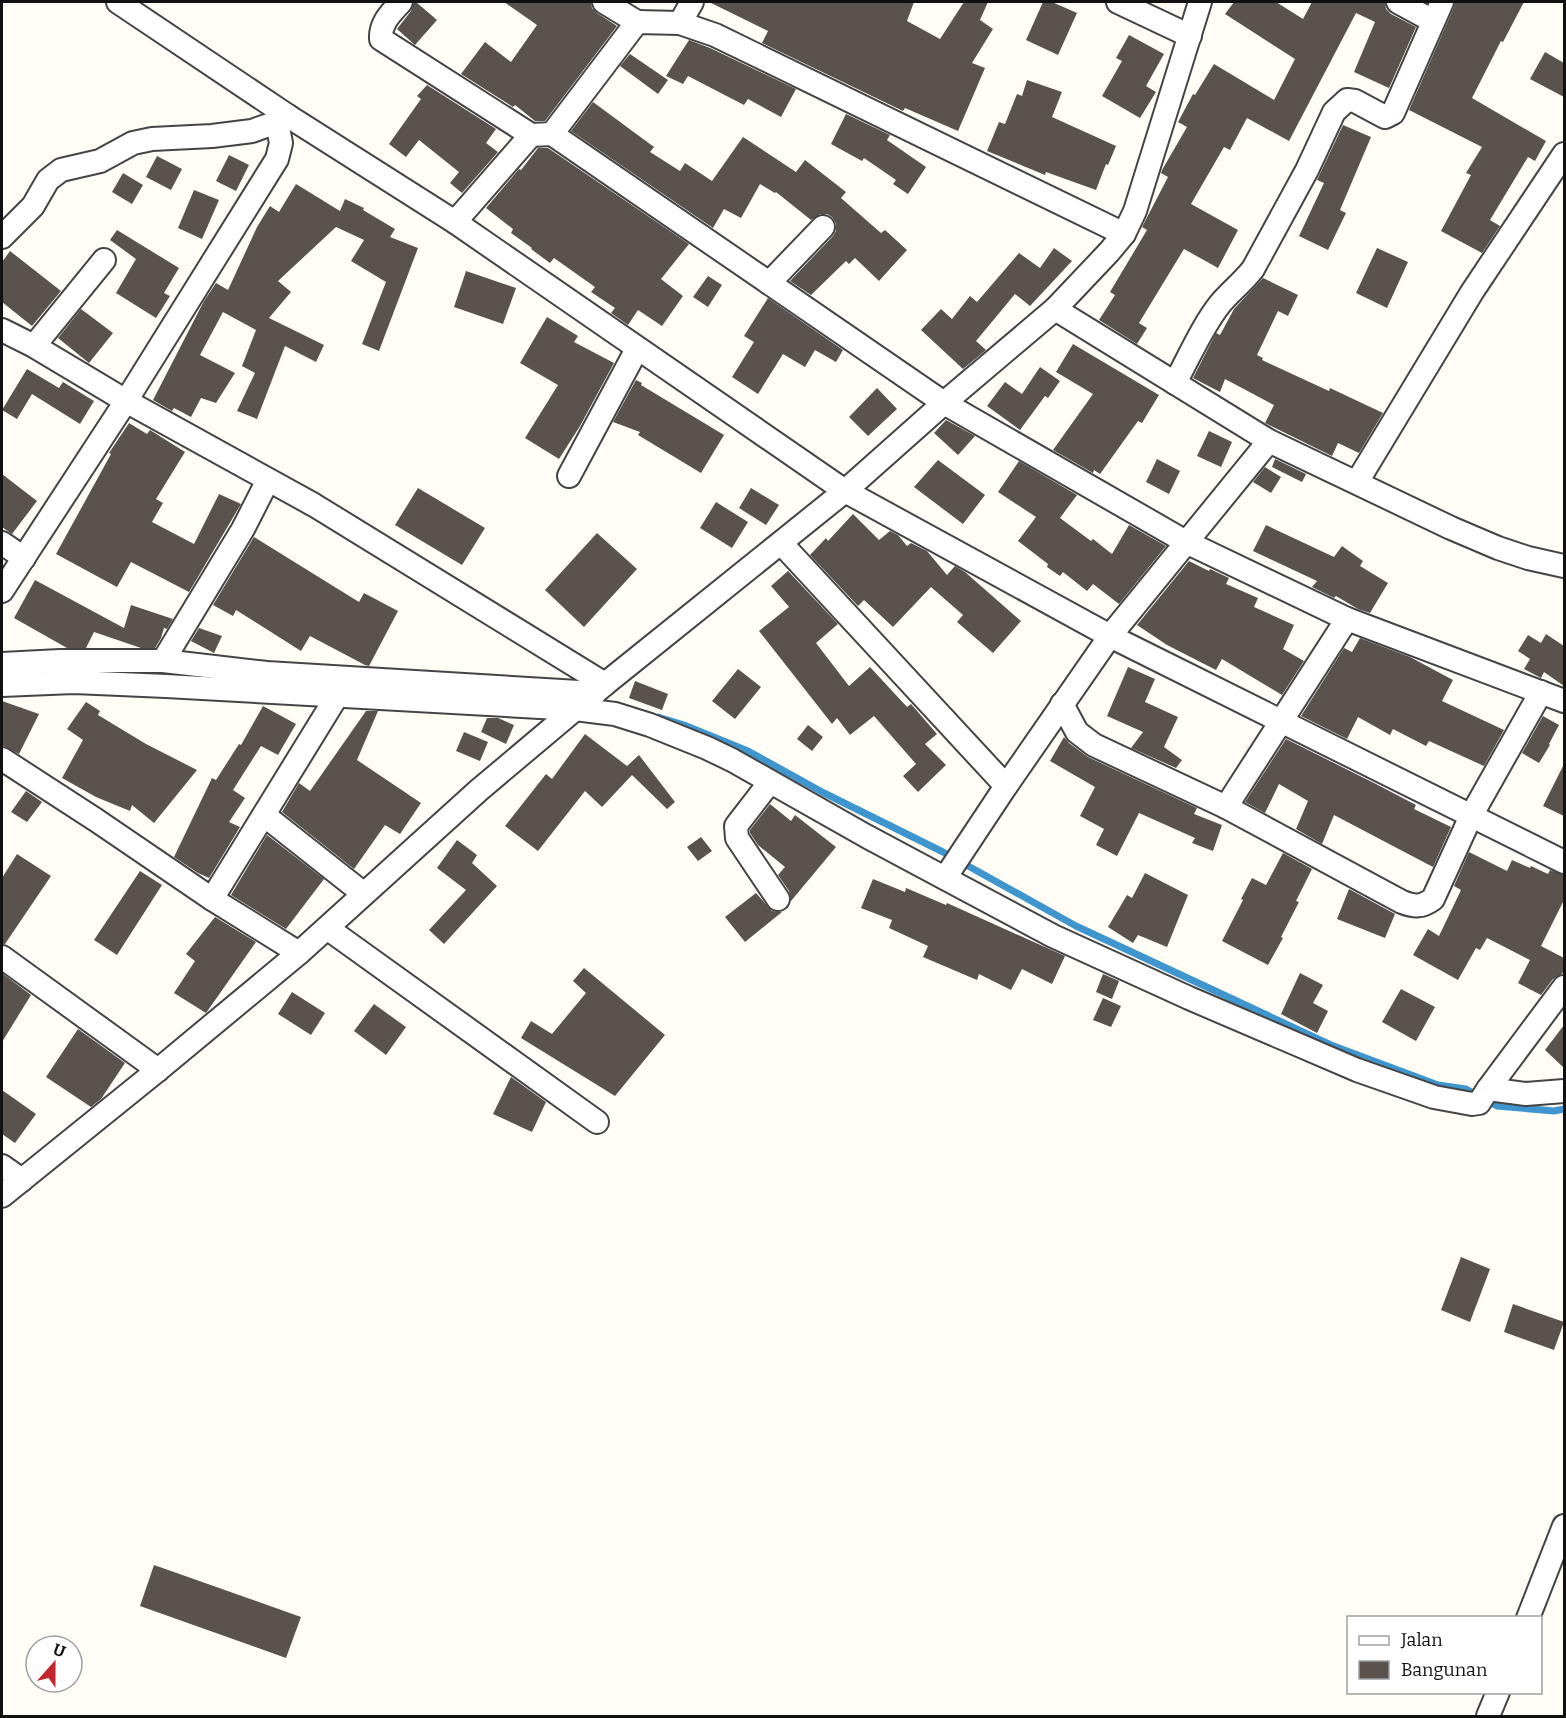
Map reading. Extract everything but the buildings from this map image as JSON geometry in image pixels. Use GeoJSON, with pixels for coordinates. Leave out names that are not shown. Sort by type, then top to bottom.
{"type":"FeatureCollection","features":[{"type":"Feature","properties":{"kind":"street"},"geometry":{"type":"LineString","coordinates":[[118,2],[283,119],[455,222],[845,490],[1110,636],[1564,862]]}},
{"type":"Feature","properties":{"kind":"street"},"geometry":{"type":"LineString","coordinates":[[400,2],[383,24],[380,31],[381,39],[542,135],[769,283],[944,403],[1186,542],[1347,619],[1564,701]]}},
{"type":"Feature","properties":{"kind":"street"},"geometry":{"type":"LineString","coordinates":[[604,2],[637,22],[680,23],[715,35],[1124,234]]}},
{"type":"Feature","properties":{"kind":"street"},"geometry":{"type":"LineString","coordinates":[[680,23],[692,2]]}},
{"type":"Feature","properties":{"kind":"street"},"geometry":{"type":"LineString","coordinates":[[1119,2],[1190,36]]}},
{"type":"Feature","properties":{"kind":"street"},"geometry":{"type":"LineString","coordinates":[[2,1196],[299,953],[479,790],[845,490],[1055,309],[1124,234],[1136,211],[1200,2]]}},
{"type":"Feature","properties":{"kind":"street"},"geometry":{"type":"LineString","coordinates":[[1175,383],[1213,314],[1253,269],[1307,170],[1334,112],[1347,100],[1355,100],[1385,117],[1393,113],[1437,11],[1398,2]]}},
{"type":"Feature","properties":{"kind":"street"},"geometry":{"type":"LineString","coordinates":[[455,222],[542,135],[637,22]]}},
{"type":"Feature","properties":{"kind":"street"},"geometry":{"type":"LineString","coordinates":[[2,237],[33,206],[48,180],[61,170],[100,161],[133,143],[152,139],[252,131],[283,119]]}},
{"type":"Feature","properties":{"kind":"street"},"geometry":{"type":"LineString","coordinates":[[2,591],[126,402],[277,159],[283,119]]}},
{"type":"Feature","properties":{"kind":"street"},"geometry":{"type":"LineString","coordinates":[[1357,482],[1472,292],[1564,154]]}},
{"type":"Feature","properties":{"kind":"street"},"geometry":{"type":"LineString","coordinates":[[769,283],[823,227]]}},
{"type":"Feature","properties":{"kind":"street"},"geometry":{"type":"LineString","coordinates":[[34,346],[104,260]]}},
{"type":"Feature","properties":{"kind":"street"},"geometry":{"type":"LineString","coordinates":[[1055,309],[1269,441],[1498,548],[1564,566]]}},
{"type":"Feature","properties":{"kind":"street"},"geometry":{"type":"LineString","coordinates":[[2,330],[34,346],[126,402],[314,505],[615,714],[650,725],[724,756],[770,782],[953,866],[1063,941],[1357,1070],[1434,1097],[1472,1104],[1484,1095],[1564,987]]}},
{"type":"Feature","properties":{"kind":"street"},"geometry":{"type":"LineString","coordinates":[[569,476],[638,348]]}},
{"type":"Feature","properties":{"kind":"street"},"geometry":{"type":"LineString","coordinates":[[953,866],[1110,636],[1269,441]]}},
{"type":"Feature","properties":{"kind":"street"},"geometry":{"type":"LineString","coordinates":[[163,662],[243,529],[268,480]]}},
{"type":"Feature","properties":{"kind":"street"},"geometry":{"type":"LineString","coordinates":[[2,543],[24,558]]}},
{"type":"Feature","properties":{"kind":"street"},"geometry":{"type":"LineString","coordinates":[[781,543],[1006,786]]}},
{"type":"Feature","properties":{"kind":"street"},"geometry":{"type":"LineString","coordinates":[[1226,807],[1347,619]]}},
{"type":"Feature","properties":{"kind":"street"},"geometry":{"type":"LineString","coordinates":[[2,664],[60,661],[163,662],[267,673],[589,698]]}},
{"type":"Feature","properties":{"kind":"street"},"geometry":{"type":"LineString","coordinates":[[2,685],[74,682],[337,696],[589,698]]}},
{"type":"Feature","properties":{"kind":"street"},"geometry":{"type":"LineString","coordinates":[[1062,704],[1077,732],[1094,745],[1226,807],[1412,905],[1424,906],[1433,899],[1471,816],[1541,692]]}},
{"type":"Feature","properties":{"kind":"street"},"geometry":{"type":"LineString","coordinates":[[212,899],[337,696]]}},
{"type":"Feature","properties":{"kind":"street"},"geometry":{"type":"LineString","coordinates":[[2,759],[212,899],[299,953]]}},
{"type":"Feature","properties":{"kind":"street"},"geometry":{"type":"LineString","coordinates":[[770,782],[736,826],[737,838],[778,899]]}},
{"type":"Feature","properties":{"kind":"street"},"geometry":{"type":"LineString","coordinates":[[264,815],[364,894]]}},
{"type":"Feature","properties":{"kind":"street"},"geometry":{"type":"LineString","coordinates":[[327,928],[597,1122]]}},
{"type":"Feature","properties":{"kind":"street"},"geometry":{"type":"LineString","coordinates":[[2,957],[158,1070]]}},
{"type":"Feature","properties":{"kind":"street"},"geometry":{"type":"LineString","coordinates":[[1484,1095],[1564,1091]]}},
{"type":"Feature","properties":{"kind":"street"},"geometry":{"type":"LineString","coordinates":[[2,1166],[22,1180]]}},
{"type":"Feature","properties":{"kind":"street"},"geometry":{"type":"LineString","coordinates":[[1528,1616],[1564,1526]]}},
{"type":"Feature","properties":{"kind":"street"},"geometry":{"type":"LineString","coordinates":[[1488,1716],[1497,1694]]}},
{"type":"Feature","properties":{"kind":"waterway"},"geometry":{"type":"LineString","coordinates":[[658,717],[748,751],[824,793],[943,852],[1076,926],[1331,1045],[1438,1085],[1466,1089],[1497,1106],[1554,1111],[1564,1109]]}}]}
